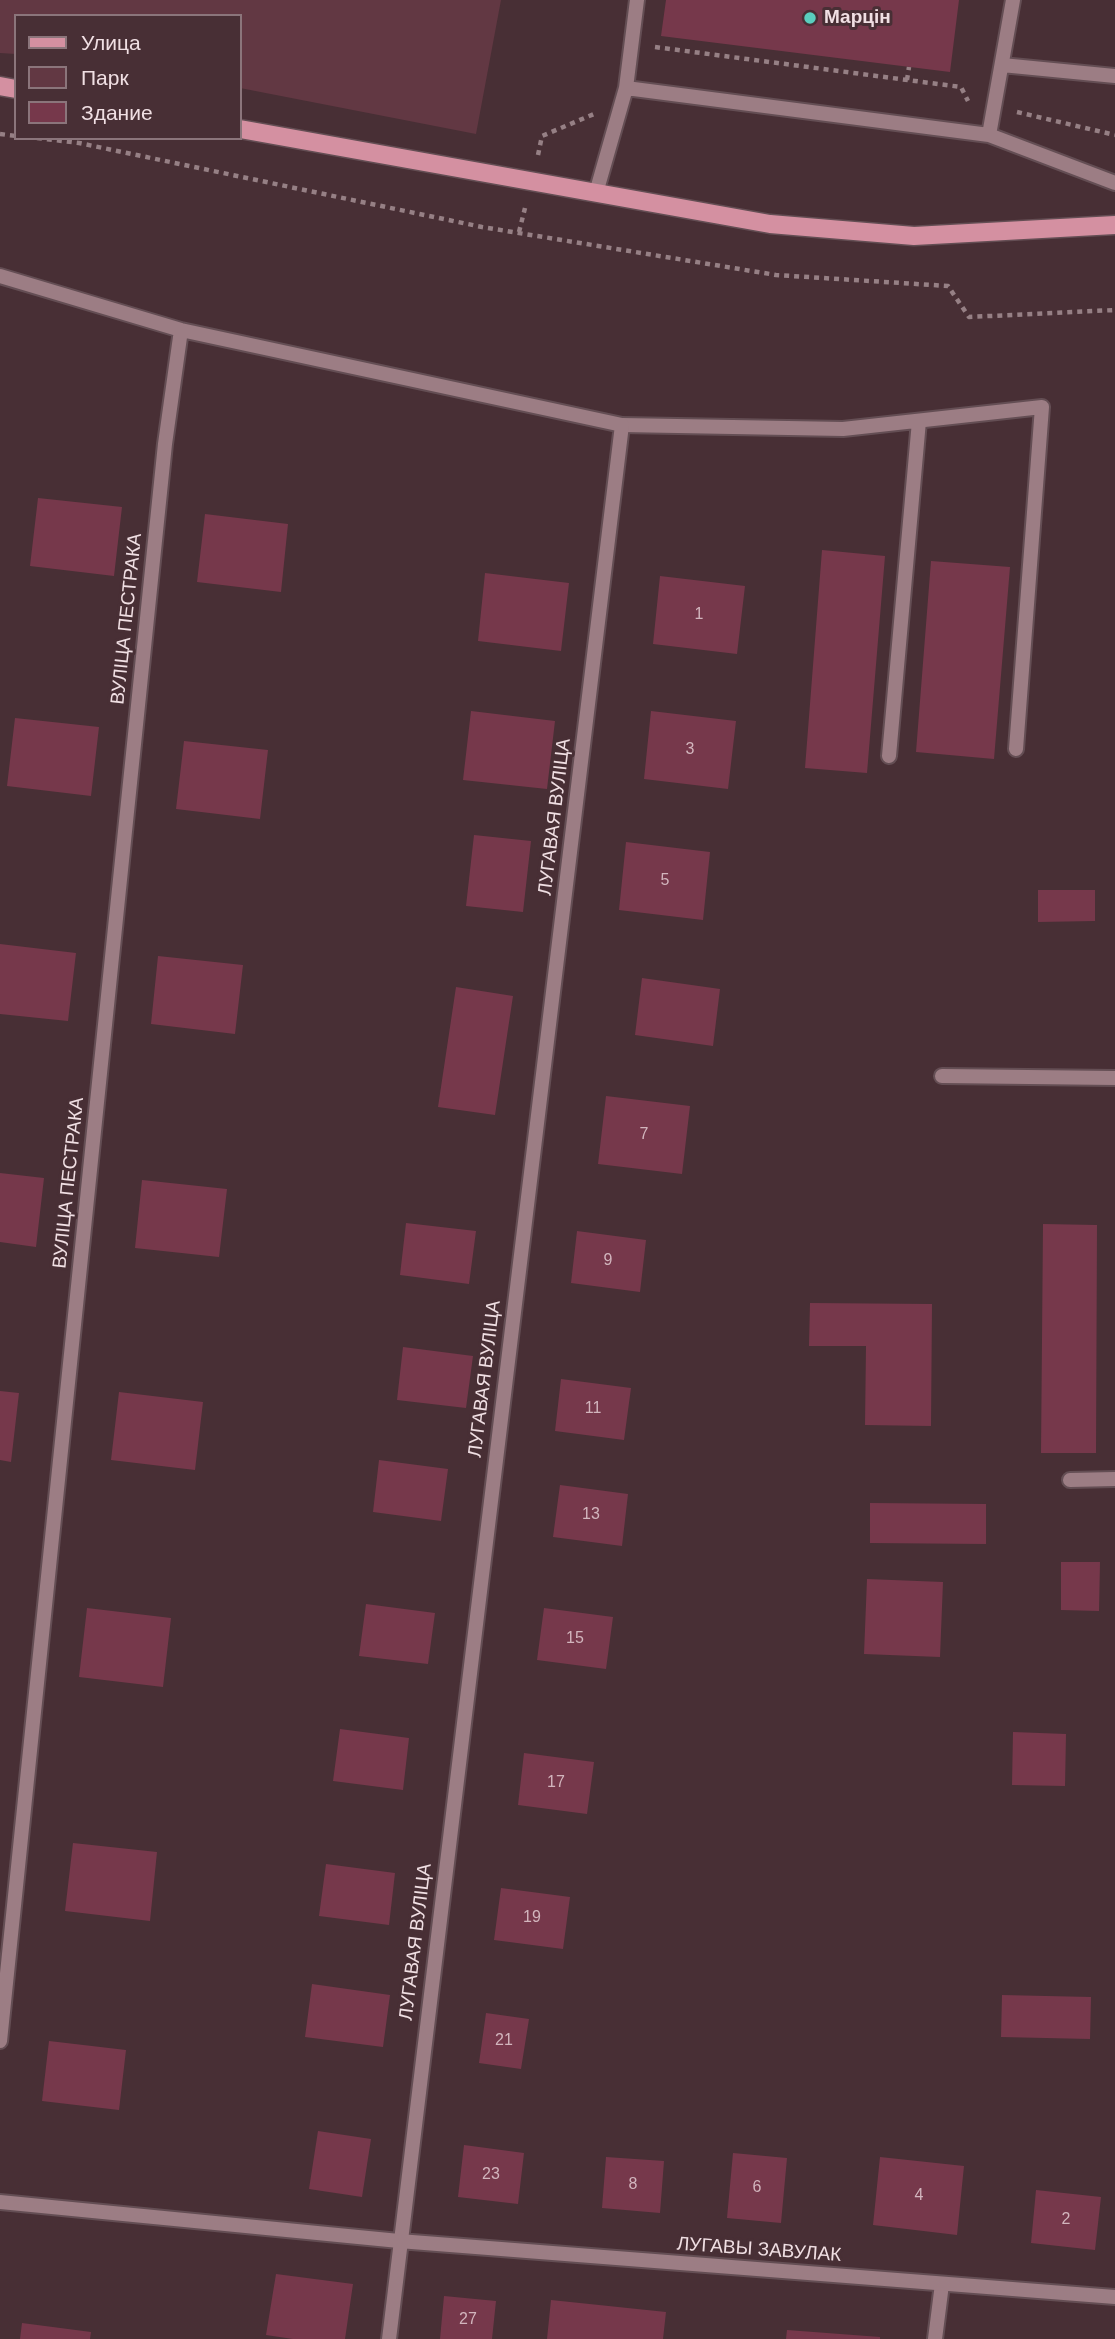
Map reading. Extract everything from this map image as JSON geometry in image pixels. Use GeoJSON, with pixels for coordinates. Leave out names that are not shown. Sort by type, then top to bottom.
{"type":"FeatureCollection","features":[{"type":"Feature","properties":{"kind":"main road"},"geometry":{"type":"LineString","coordinates":[[242,129],[770,224],[914,236],[1115,225]]}},
{"type":"Feature","properties":{"kind":"street"},"geometry":{"type":"LineString","coordinates":[[596,193],[626,88],[637,0]]}},
{"type":"Feature","properties":{"kind":"street"},"geometry":{"type":"LineString","coordinates":[[989,135],[1013,0]]}},
{"type":"Feature","properties":{"kind":"street"},"geometry":{"type":"LineString","coordinates":[[1002,65],[1115,76]]}},
{"type":"Feature","properties":{"kind":"street"},"geometry":{"type":"LineString","coordinates":[[626,88],[989,135],[1115,183]]}},
{"type":"Feature","properties":{"kind":"street"},"geometry":{"type":"LineString","coordinates":[[0,276],[181,330],[622,425],[843,429],[1042,407],[1016,749]]}},
{"type":"Feature","properties":{"kind":"street","name":"ВУЛІЦА ПЕСТРАКА"},"geometry":{"type":"LineString","coordinates":[[0,2041],[165,444],[181,330]]}},
{"type":"Feature","properties":{"kind":"street"},"geometry":{"type":"LineString","coordinates":[[889,756],[919,421]]}},
{"type":"Feature","properties":{"kind":"street","name":"ЛУГАВАЯ ВУЛІЦА"},"geometry":{"type":"LineString","coordinates":[[389,2339],[622,425]]}},
{"type":"Feature","properties":{"kind":"street"},"geometry":{"type":"LineString","coordinates":[[942,1076],[1115,1078]]}},
{"type":"Feature","properties":{"kind":"street"},"geometry":{"type":"LineString","coordinates":[[1070,1480],[1115,1479]]}},
{"type":"Feature","properties":{"kind":"street","name":"ЛУГАВЫ ЗАВУЛАК"},"geometry":{"type":"LineString","coordinates":[[0,2202],[399,2241],[1115,2297]]}},
{"type":"Feature","properties":{"kind":"street"},"geometry":{"type":"LineString","coordinates":[[935,2339],[942,2284]]}},
{"type":"Feature","properties":{"kind":"path"},"geometry":{"type":"LineString","coordinates":[[908,80],[909,67]]}},
{"type":"Feature","properties":{"kind":"path"},"geometry":{"type":"LineString","coordinates":[[54,140],[482,227],[776,275],[948,286],[969,317],[1115,310]]}},
{"type":"Feature","properties":{"kind":"green space"},"geometry":{"type":"Polygon","coordinates":[[[0,0],[501,0],[476,134],[242,88],[242,14],[14,14],[14,54],[0,53],[0,0]]]}},
{"type":"Feature","properties":{"kind":"building","name":"Марцін"},"geometry":{"type":"Polygon","coordinates":[[[666,0],[959,0],[950,72],[661,36],[666,0]]]}},
{"type":"Feature","properties":{"kind":"building"},"geometry":{"type":"Polygon","coordinates":[[[38,498],[122,507],[114,576],[30,566],[38,498]]]}},
{"type":"Feature","properties":{"kind":"building"},"geometry":{"type":"Polygon","coordinates":[[[205,514],[288,524],[281,592],[197,582],[205,514]]]}},
{"type":"Feature","properties":{"kind":"building"},"geometry":{"type":"Polygon","coordinates":[[[822,550],[885,556],[867,773],[805,768],[822,550]]]}},
{"type":"Feature","properties":{"kind":"building"},"geometry":{"type":"Polygon","coordinates":[[[931,561],[1010,567],[994,759],[916,752],[931,561]]]}},
{"type":"Feature","properties":{"kind":"building"},"geometry":{"type":"Polygon","coordinates":[[[485,573],[569,583],[561,651],[478,641],[485,573]]]}},
{"type":"Feature","properties":{"kind":"building"},"geometry":{"type":"Polygon","coordinates":[[[660,576],[745,586],[737,654],[653,644],[660,576]]]}},
{"type":"Feature","properties":{"kind":"building"},"geometry":{"type":"Polygon","coordinates":[[[471,711],[555,721],[547,789],[463,780],[471,711]]]}},
{"type":"Feature","properties":{"kind":"building"},"geometry":{"type":"Polygon","coordinates":[[[651,711],[736,721],[728,789],[644,779],[651,711]]]}},
{"type":"Feature","properties":{"kind":"building"},"geometry":{"type":"Polygon","coordinates":[[[15,718],[99,727],[91,796],[7,786],[15,718]]]}},
{"type":"Feature","properties":{"kind":"building"},"geometry":{"type":"Polygon","coordinates":[[[184,741],[268,750],[260,819],[176,809],[184,741]]]}},
{"type":"Feature","properties":{"kind":"building"},"geometry":{"type":"Polygon","coordinates":[[[474,835],[531,841],[523,912],[466,906],[474,835]]]}},
{"type":"Feature","properties":{"kind":"building"},"geometry":{"type":"Polygon","coordinates":[[[626,842],[710,852],[703,920],[619,910],[626,842]]]}},
{"type":"Feature","properties":{"kind":"building"},"geometry":{"type":"Polygon","coordinates":[[[1038,890],[1095,890],[1095,921],[1038,922],[1038,890]]]}},
{"type":"Feature","properties":{"kind":"building"},"geometry":{"type":"Polygon","coordinates":[[[0,944],[76,953],[68,1021],[0,1014],[0,944]]]}},
{"type":"Feature","properties":{"kind":"building"},"geometry":{"type":"Polygon","coordinates":[[[158,956],[243,965],[235,1034],[151,1024],[158,956]]]}},
{"type":"Feature","properties":{"kind":"building"},"geometry":{"type":"Polygon","coordinates":[[[642,978],[720,989],[713,1046],[635,1035],[642,978]]]}},
{"type":"Feature","properties":{"kind":"building"},"geometry":{"type":"Polygon","coordinates":[[[456,987],[513,996],[495,1115],[438,1107],[456,987]]]}},
{"type":"Feature","properties":{"kind":"building"},"geometry":{"type":"Polygon","coordinates":[[[606,1096],[690,1106],[682,1174],[598,1164],[606,1096]]]}},
{"type":"Feature","properties":{"kind":"building"},"geometry":{"type":"Polygon","coordinates":[[[0,1173],[44,1178],[36,1247],[0,1242],[0,1173]]]}},
{"type":"Feature","properties":{"kind":"building"},"geometry":{"type":"Polygon","coordinates":[[[142,1180],[227,1189],[219,1257],[135,1248],[142,1180]]]}},
{"type":"Feature","properties":{"kind":"building"},"geometry":{"type":"Polygon","coordinates":[[[406,1223],[476,1231],[469,1284],[400,1275],[406,1223]]]}},
{"type":"Feature","properties":{"kind":"building"},"geometry":{"type":"Polygon","coordinates":[[[1043,1224],[1097,1225],[1096,1453],[1041,1453],[1043,1224]]]}},
{"type":"Feature","properties":{"kind":"building"},"geometry":{"type":"Polygon","coordinates":[[[577,1231],[646,1240],[640,1292],[571,1283],[577,1231]]]}},
{"type":"Feature","properties":{"kind":"building"},"geometry":{"type":"Polygon","coordinates":[[[810,1303],[932,1304],[931,1426],[865,1425],[866,1346],[809,1346],[810,1303]]]}},
{"type":"Feature","properties":{"kind":"building"},"geometry":{"type":"Polygon","coordinates":[[[403,1347],[473,1356],[466,1408],[397,1400],[403,1347]]]}},
{"type":"Feature","properties":{"kind":"building"},"geometry":{"type":"Polygon","coordinates":[[[561,1379],[631,1388],[624,1440],[555,1431],[561,1379]]]}},
{"type":"Feature","properties":{"kind":"building"},"geometry":{"type":"Polygon","coordinates":[[[0,1391],[19,1393],[11,1462],[0,1460],[0,1391]]]}},
{"type":"Feature","properties":{"kind":"building"},"geometry":{"type":"Polygon","coordinates":[[[119,1392],[203,1402],[195,1470],[111,1460],[119,1392]]]}},
{"type":"Feature","properties":{"kind":"building"},"geometry":{"type":"Polygon","coordinates":[[[379,1460],[448,1469],[441,1521],[373,1512],[379,1460]]]}},
{"type":"Feature","properties":{"kind":"building"},"geometry":{"type":"Polygon","coordinates":[[[560,1485],[628,1494],[622,1546],[553,1537],[560,1485]]]}},
{"type":"Feature","properties":{"kind":"building"},"geometry":{"type":"Polygon","coordinates":[[[870,1503],[986,1504],[986,1544],[870,1543],[870,1503]]]}},
{"type":"Feature","properties":{"kind":"building"},"geometry":{"type":"Polygon","coordinates":[[[1061,1562],[1100,1562],[1099,1611],[1061,1610],[1061,1562]]]}},
{"type":"Feature","properties":{"kind":"building"},"geometry":{"type":"Polygon","coordinates":[[[867,1579],[943,1582],[940,1657],[864,1654],[867,1579]]]}},
{"type":"Feature","properties":{"kind":"building"},"geometry":{"type":"Polygon","coordinates":[[[366,1604],[435,1613],[428,1664],[359,1656],[366,1604]]]}},
{"type":"Feature","properties":{"kind":"building"},"geometry":{"type":"Polygon","coordinates":[[[87,1608],[171,1618],[163,1687],[79,1677],[87,1608]]]}},
{"type":"Feature","properties":{"kind":"building"},"geometry":{"type":"Polygon","coordinates":[[[544,1608],[613,1617],[606,1669],[537,1660],[544,1608]]]}},
{"type":"Feature","properties":{"kind":"building"},"geometry":{"type":"Polygon","coordinates":[[[340,1729],[409,1738],[403,1790],[333,1781],[340,1729]]]}},
{"type":"Feature","properties":{"kind":"building"},"geometry":{"type":"Polygon","coordinates":[[[1013,1732],[1066,1734],[1065,1786],[1012,1785],[1013,1732]]]}},
{"type":"Feature","properties":{"kind":"building"},"geometry":{"type":"Polygon","coordinates":[[[524,1753],[594,1762],[587,1814],[518,1805],[524,1753]]]}},
{"type":"Feature","properties":{"kind":"building"},"geometry":{"type":"Polygon","coordinates":[[[73,1843],[157,1852],[150,1921],[65,1911],[73,1843]]]}},
{"type":"Feature","properties":{"kind":"building"},"geometry":{"type":"Polygon","coordinates":[[[326,1864],[395,1873],[389,1925],[319,1916],[326,1864]]]}},
{"type":"Feature","properties":{"kind":"building"},"geometry":{"type":"Polygon","coordinates":[[[501,1888],[570,1897],[563,1949],[494,1940],[501,1888]]]}},
{"type":"Feature","properties":{"kind":"building"},"geometry":{"type":"Polygon","coordinates":[[[312,1984],[390,1995],[383,2047],[305,2037],[312,1984]]]}},
{"type":"Feature","properties":{"kind":"building"},"geometry":{"type":"Polygon","coordinates":[[[1002,1995],[1091,1997],[1090,2039],[1001,2037],[1002,1995]]]}},
{"type":"Feature","properties":{"kind":"building"},"geometry":{"type":"Polygon","coordinates":[[[486,2013],[529,2019],[521,2069],[479,2063],[486,2013]]]}},
{"type":"Feature","properties":{"kind":"building"},"geometry":{"type":"Polygon","coordinates":[[[49,2041],[126,2050],[119,2110],[42,2101],[49,2041]]]}},
{"type":"Feature","properties":{"kind":"building"},"geometry":{"type":"Polygon","coordinates":[[[318,2131],[371,2139],[362,2197],[309,2189],[318,2131]]]}},
{"type":"Feature","properties":{"kind":"building"},"geometry":{"type":"Polygon","coordinates":[[[464,2145],[524,2153],[518,2204],[458,2197],[464,2145]]]}},
{"type":"Feature","properties":{"kind":"building"},"geometry":{"type":"Polygon","coordinates":[[[733,2153],[787,2158],[781,2223],[727,2218],[733,2153]]]}},
{"type":"Feature","properties":{"kind":"building"},"geometry":{"type":"Polygon","coordinates":[[[606,2157],[664,2161],[660,2213],[602,2208],[606,2157]]]}},
{"type":"Feature","properties":{"kind":"building"},"geometry":{"type":"Polygon","coordinates":[[[880,2157],[964,2166],[957,2235],[873,2225],[880,2157]]]}},
{"type":"Feature","properties":{"kind":"building"},"geometry":{"type":"Polygon","coordinates":[[[1036,2190],[1101,2197],[1095,2250],[1031,2243],[1036,2190]]]}},
{"type":"Feature","properties":{"kind":"building"},"geometry":{"type":"Polygon","coordinates":[[[276,2274],[353,2284],[345,2339],[293,2339],[266,2335],[276,2274]]]}},
{"type":"Feature","properties":{"kind":"building"},"geometry":{"type":"Polygon","coordinates":[[[444,2296],[496,2301],[492,2339],[440,2339],[444,2296]]]}},
{"type":"Feature","properties":{"kind":"building"},"geometry":{"type":"Polygon","coordinates":[[[551,2300],[666,2312],[663,2339],[547,2339],[551,2300]]]}},
{"type":"Feature","properties":{"kind":"building"},"geometry":{"type":"Polygon","coordinates":[[[22,2323],[91,2332],[90,2339],[20,2339],[22,2323]]]}},
{"type":"Feature","properties":{"kind":"building"},"geometry":{"type":"Polygon","coordinates":[[[787,2330],[880,2337],[880,2339],[786,2339],[787,2330]]]}},
{"type":"Feature","properties":{"kind":"place","name":"Марцін"},"geometry":{"type":"Point","coordinates":[810,18]}}]}
